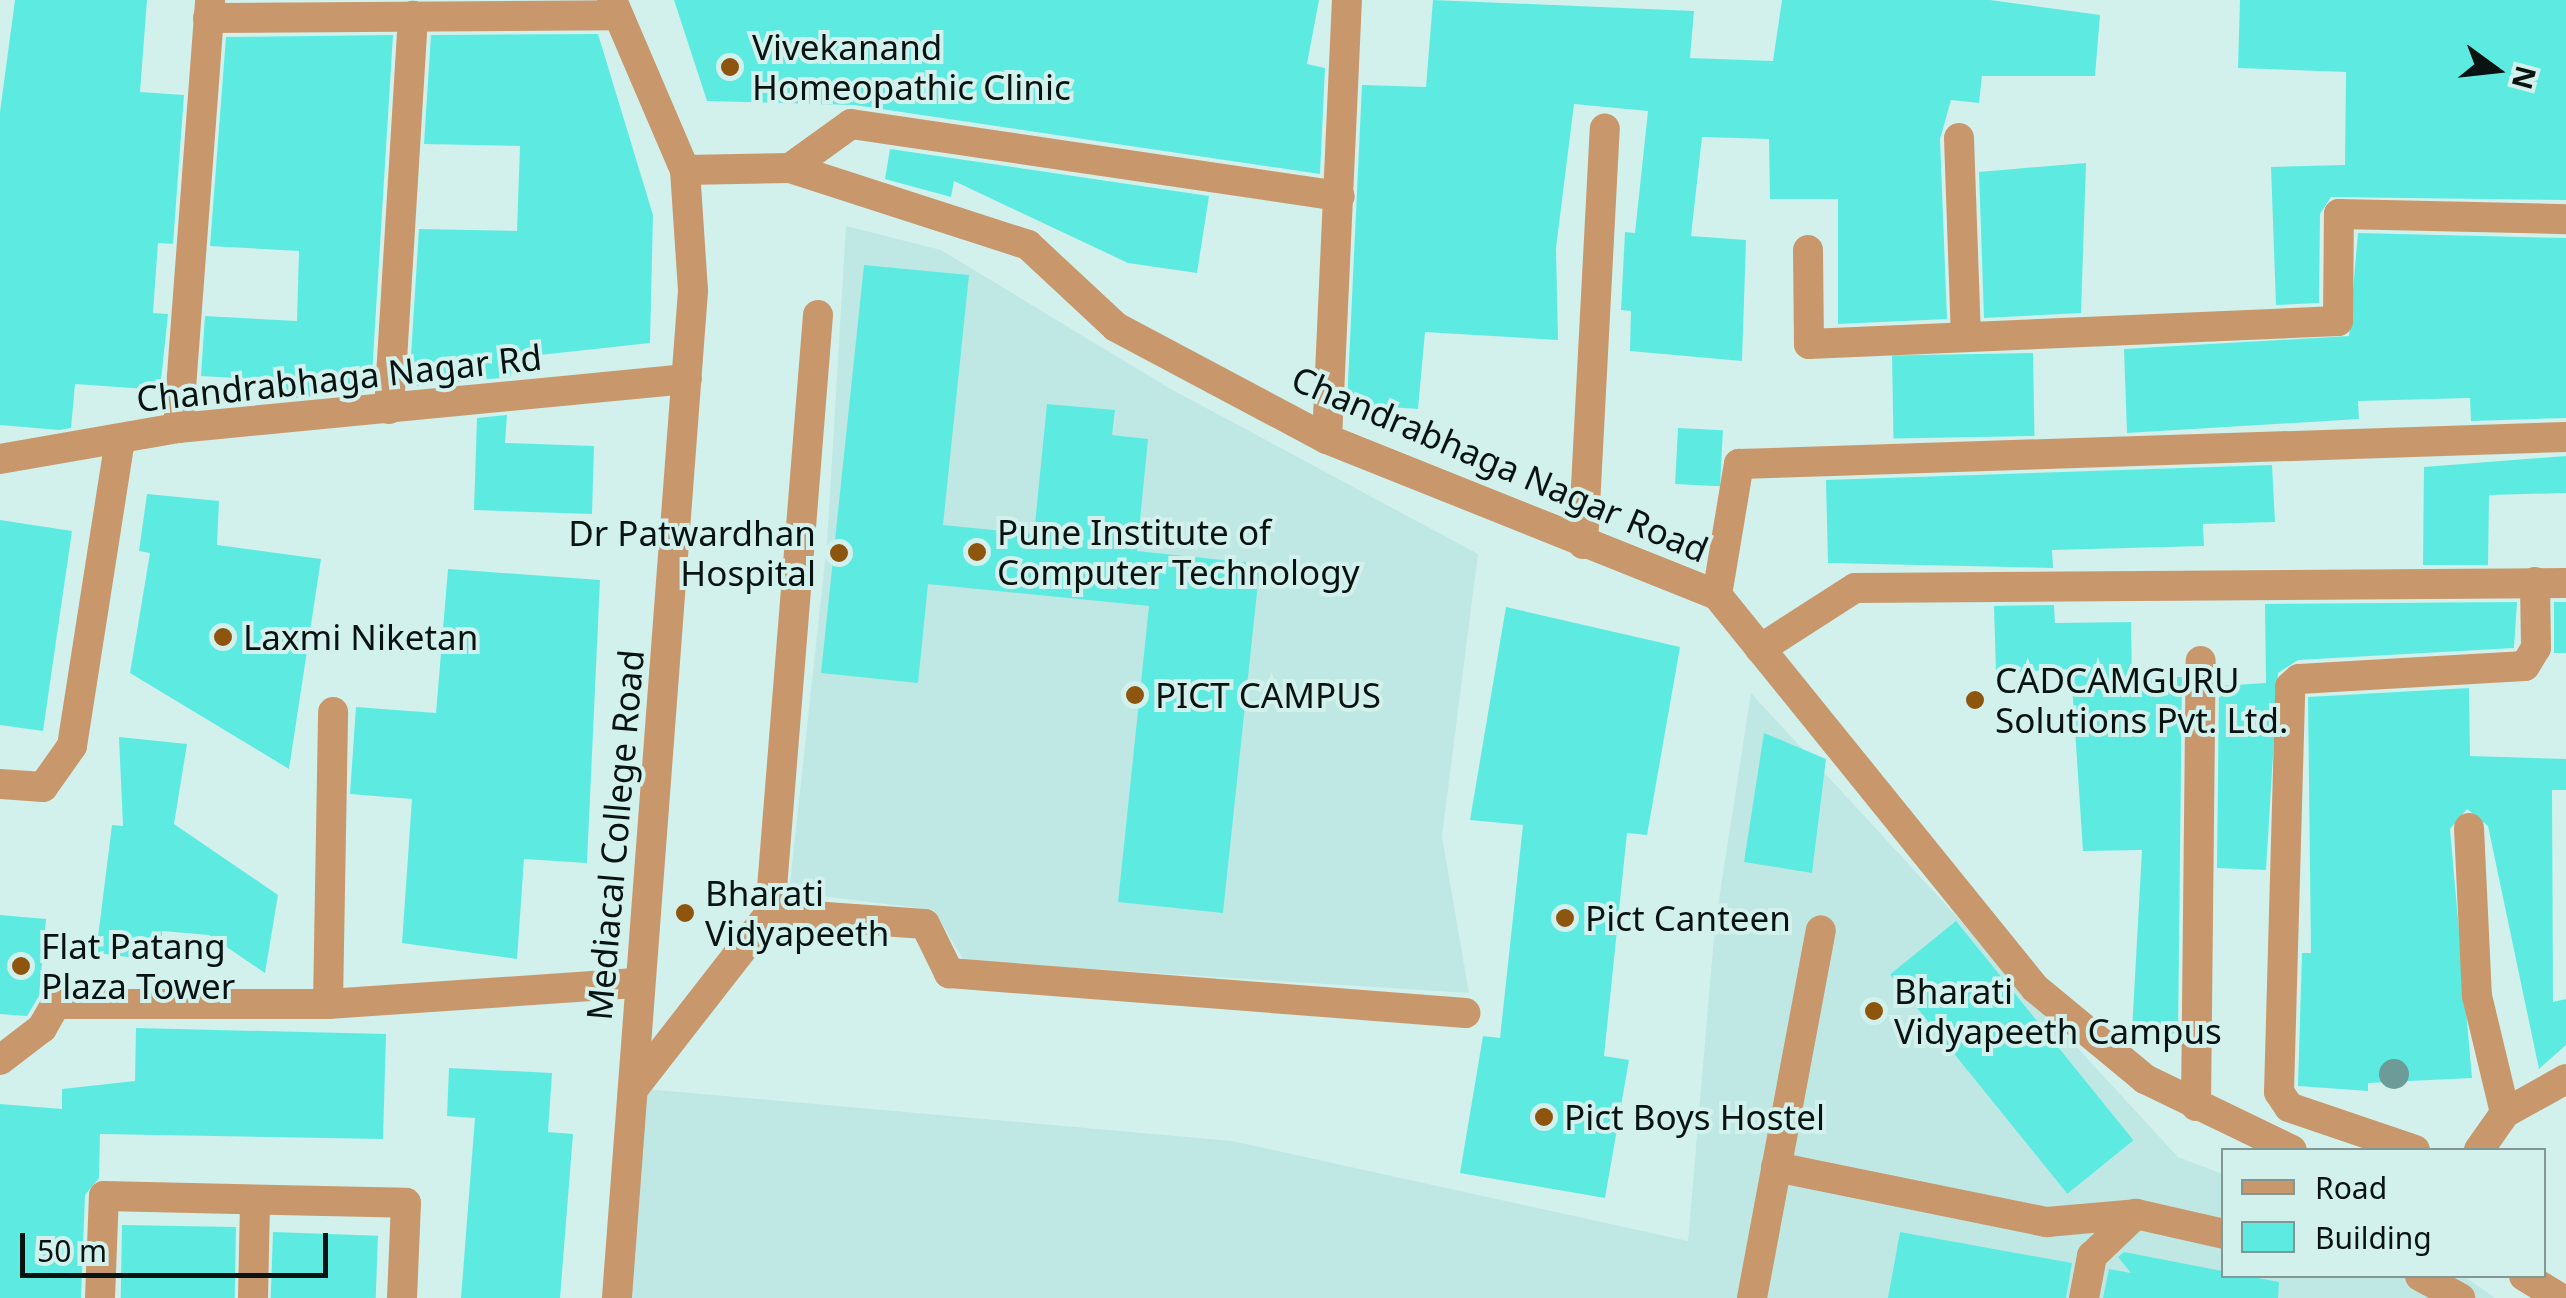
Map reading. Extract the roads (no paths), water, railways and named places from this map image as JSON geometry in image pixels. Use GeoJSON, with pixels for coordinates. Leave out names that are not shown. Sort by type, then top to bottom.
{"type":"FeatureCollection","features":[{"type":"Feature","properties":{"kind":"street"},"geometry":{"type":"LineString","coordinates":[[1327,439],[1347,0]]}},
{"type":"Feature","properties":{"kind":"street"},"geometry":{"type":"LineString","coordinates":[[178,428],[209,9],[413,16],[615,8],[685,170]]}},
{"type":"Feature","properties":{"kind":"street"},"geometry":{"type":"LineString","coordinates":[[389,409],[413,16]]}},
{"type":"Feature","properties":{"kind":"street"},"geometry":{"type":"LineString","coordinates":[[790,168],[851,124],[1340,196]]}},
{"type":"Feature","properties":{"kind":"street"},"geometry":{"type":"LineString","coordinates":[[1582,544],[1605,129]]}},
{"type":"Feature","properties":{"kind":"street"},"geometry":{"type":"LineString","coordinates":[[1959,138],[1966,337]]}},
{"type":"Feature","properties":{"kind":"street","name":"Chandrabhaga Nagar Road"},"geometry":{"type":"LineString","coordinates":[[685,170],[790,168],[1028,245],[1116,327],[1327,439],[1717,595],[2035,988],[2145,1079],[2288,1148]]}},
{"type":"Feature","properties":{"kind":"street","name":"Mediacal College Road"},"geometry":{"type":"LineString","coordinates":[[617,1298],[634,1088],[635,984],[688,379],[685,170]]}},
{"type":"Feature","properties":{"kind":"street"},"geometry":{"type":"LineString","coordinates":[[1808,250],[1810,344],[2338,321],[2340,214],[2566,219]]}},
{"type":"Feature","properties":{"kind":"street"},"geometry":{"type":"LineString","coordinates":[[634,1088],[770,912],[818,315]]}},
{"type":"Feature","properties":{"kind":"street","name":"Chandrabhaga Nagar Rd"},"geometry":{"type":"LineString","coordinates":[[0,458],[178,428],[688,379]]}},
{"type":"Feature","properties":{"kind":"street"},"geometry":{"type":"LineString","coordinates":[[1717,595],[1739,464],[2566,437]]}},
{"type":"Feature","properties":{"kind":"street"},"geometry":{"type":"LineString","coordinates":[[0,784],[43,787],[72,746],[120,440]]}},
{"type":"Feature","properties":{"kind":"street"},"geometry":{"type":"LineString","coordinates":[[2409,1148],[2289,1107],[2279,1092],[2290,687],[2300,679],[2526,666],[2536,648],[2534,582]]}},
{"type":"Feature","properties":{"kind":"street"},"geometry":{"type":"LineString","coordinates":[[1760,648],[1856,588],[2566,582]]}},
{"type":"Feature","properties":{"kind":"street"},"geometry":{"type":"LineString","coordinates":[[2196,1106],[2200,661]]}},
{"type":"Feature","properties":{"kind":"street"},"geometry":{"type":"LineString","coordinates":[[328,1004],[333,712]]}},
{"type":"Feature","properties":{"kind":"street"},"geometry":{"type":"LineString","coordinates":[[2469,828],[2476,996],[2506,1112]]}},
{"type":"Feature","properties":{"kind":"street"},"geometry":{"type":"LineString","coordinates":[[770,912],[925,924],[948,973],[1466,1013]]}},
{"type":"Feature","properties":{"kind":"street"},"geometry":{"type":"LineString","coordinates":[[1752,1298],[1820,930]]}},
{"type":"Feature","properties":{"kind":"street"},"geometry":{"type":"LineString","coordinates":[[0,1060],[42,1028],[56,1004],[328,1004],[635,984]]}},
{"type":"Feature","properties":{"kind":"street"},"geometry":{"type":"LineString","coordinates":[[2480,1148],[2506,1112],[2566,1079]]}},
{"type":"Feature","properties":{"kind":"street"},"geometry":{"type":"LineString","coordinates":[[1776,1167],[2048,1222],[2136,1214],[2221,1233]]}},
{"type":"Feature","properties":{"kind":"street"},"geometry":{"type":"LineString","coordinates":[[100,1298],[104,1196],[406,1203],[402,1298]]}},
{"type":"Feature","properties":{"kind":"street"},"geometry":{"type":"LineString","coordinates":[[253,1298],[255,1200]]}},
{"type":"Feature","properties":{"kind":"street"},"geometry":{"type":"LineString","coordinates":[[2084,1298],[2092,1256],[2136,1214]]}},
{"type":"Feature","properties":{"kind":"street"},"geometry":{"type":"LineString","coordinates":[[2424,1278],[2460,1298]]}},
{"type":"Feature","properties":{"kind":"street"},"geometry":{"type":"LineString","coordinates":[[2527,1278],[2560,1298]]}},
{"type":"Feature","properties":{"kind":"place","name":"Vivekanand Homeopathic Clinic"},"geometry":{"type":"Point","coordinates":[730,67]}},
{"type":"Feature","properties":{"kind":"place","name":"Pune Institute of Computer Technology"},"geometry":{"type":"Point","coordinates":[977,552]}},
{"type":"Feature","properties":{"kind":"place","name":"Dr Patwardhan Hospital"},"geometry":{"type":"Point","coordinates":[839,553]}},
{"type":"Feature","properties":{"kind":"place","name":"Laxmi Niketan"},"geometry":{"type":"Point","coordinates":[223,637]}},
{"type":"Feature","properties":{"kind":"place","name":"PICT CAMPUS"},"geometry":{"type":"Point","coordinates":[1135,695]}},
{"type":"Feature","properties":{"kind":"place","name":"CADCAMGURU Solutions Pvt. Ltd."},"geometry":{"type":"Point","coordinates":[1975,700]}},
{"type":"Feature","properties":{"kind":"place","name":"Bharati Vidyapeeth"},"geometry":{"type":"Point","coordinates":[685,913]}},
{"type":"Feature","properties":{"kind":"place","name":"Pict Canteen"},"geometry":{"type":"Point","coordinates":[1565,918]}},
{"type":"Feature","properties":{"kind":"place","name":"Flat Patang Plaza Tower"},"geometry":{"type":"Point","coordinates":[21,966]}},
{"type":"Feature","properties":{"kind":"place","name":"Bharati Vidyapeeth Campus"},"geometry":{"type":"Point","coordinates":[1874,1011]}},
{"type":"Feature","properties":{"kind":"place","name":"Pict Boys Hostel"},"geometry":{"type":"Point","coordinates":[1544,1117]}}]}
